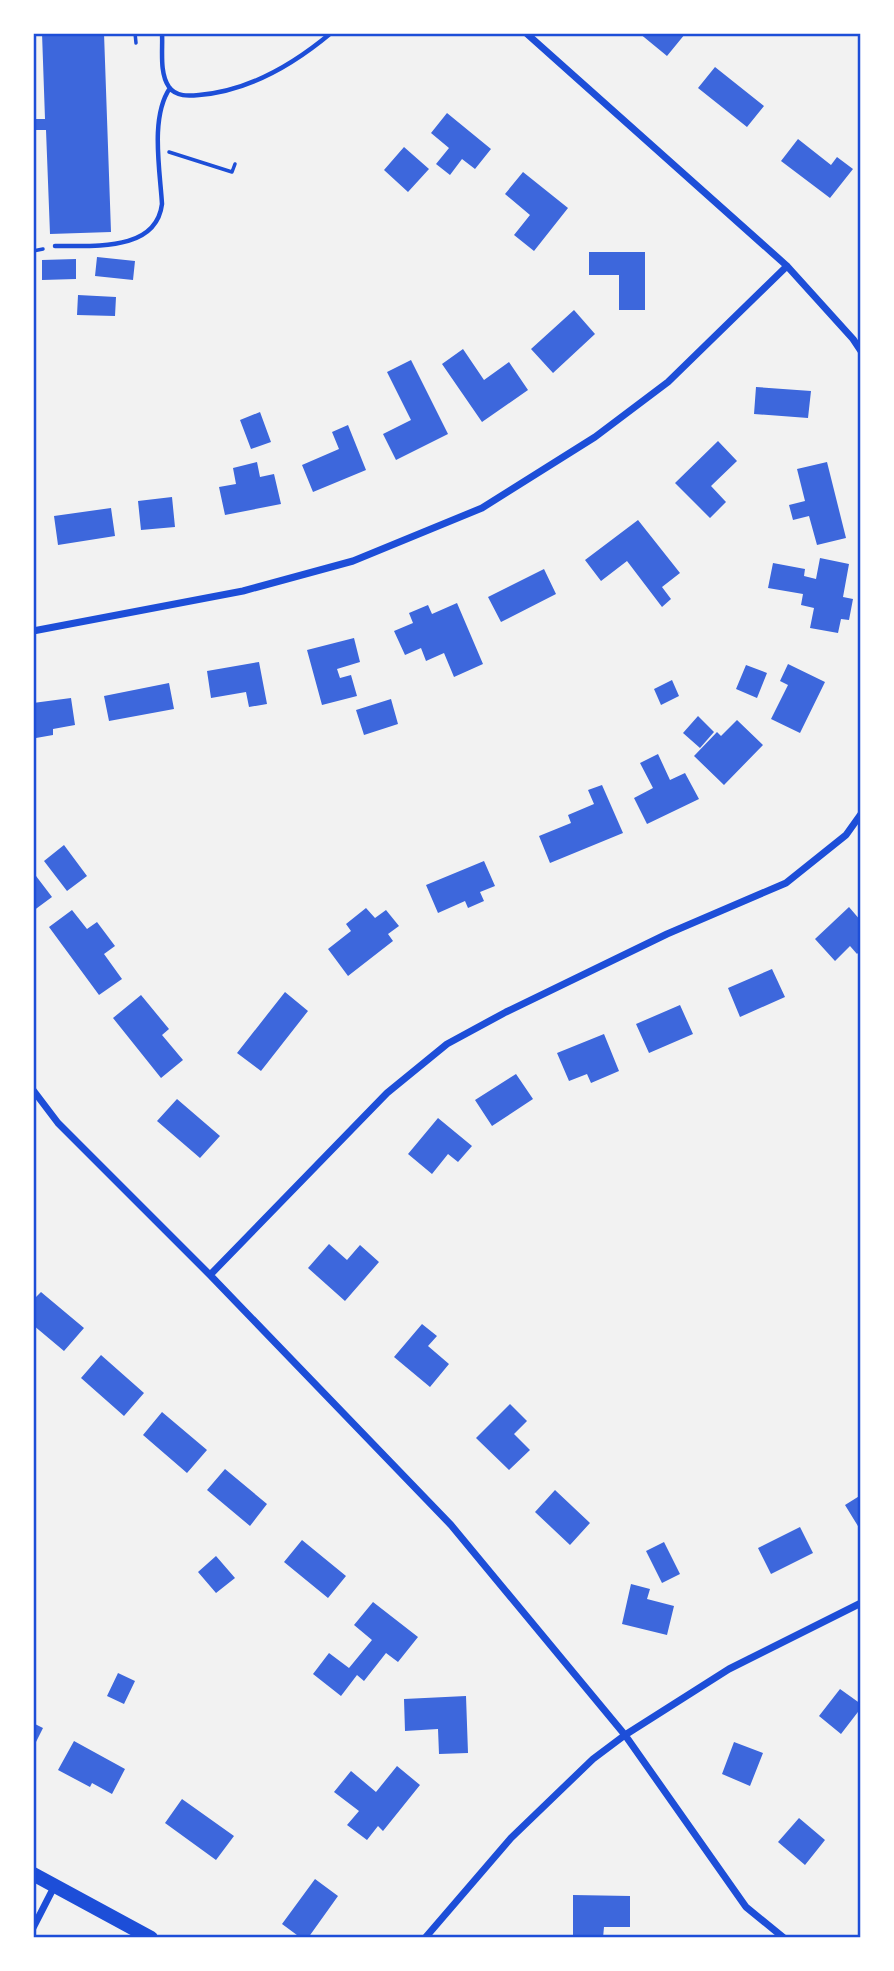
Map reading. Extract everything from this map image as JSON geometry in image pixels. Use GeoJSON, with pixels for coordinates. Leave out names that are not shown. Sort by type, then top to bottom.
{"type":"FeatureCollection","features":[{"type":"Feature","properties":{"kind":"main road"},"geometry":{"type":"LineString","coordinates":[[33,1874],[150,1938]]}},
{"type":"Feature","properties":{"kind":"street"},"geometry":{"type":"LineString","coordinates":[[526,33],[787,266],[861,351]]}},
{"type":"Feature","properties":{"kind":"street"},"geometry":{"type":"LineString","coordinates":[[33,632],[268,585],[354,561],[482,508],[595,437],[668,382],[787,266]]}},
{"type":"Feature","properties":{"kind":"street"},"geometry":{"type":"LineString","coordinates":[[210,1275],[387,1093],[447,1044],[506,1012],[667,934],[786,883],[846,835],[861,814]]}},
{"type":"Feature","properties":{"kind":"street"},"geometry":{"type":"LineString","coordinates":[[33,1090],[58,1123],[210,1275],[451,1525],[625,1735],[746,1907],[783,1938]]}},
{"type":"Feature","properties":{"kind":"street"},"geometry":{"type":"LineString","coordinates":[[425,1938],[511,1838],[593,1759],[625,1735],[729,1669],[861,1603]]}},
{"type":"Feature","properties":{"kind":"street"},"geometry":{"type":"LineString","coordinates":[[33,1928],[54,1887]]}},
{"type":"Feature","properties":{"kind":"lane"},"geometry":{"type":"LineString","coordinates":[[162,33],[164,75],[170,88],[180,95],[202,95],[248,84],[299,57],[331,33]]}},
{"type":"Feature","properties":{"kind":"lane"},"geometry":{"type":"LineString","coordinates":[[55,246],[126,243],[150,229],[161,214],[158,121],[159,112],[170,88]]}},
{"type":"Feature","properties":{"kind":"path"},"geometry":{"type":"LineString","coordinates":[[135,33],[136,43]]}},
{"type":"Feature","properties":{"kind":"path"},"geometry":{"type":"LineString","coordinates":[[159,149],[233,173],[235,164]]}},
{"type":"Feature","properties":{"kind":"building"},"geometry":{"type":"Polygon","coordinates":[[[42,33],[104,33],[111,232],[50,234],[46,130],[33,130],[33,119],[45,119],[42,33]]]}},
{"type":"Feature","properties":{"kind":"building"},"geometry":{"type":"Polygon","coordinates":[[[639,33],[683,33],[685,34],[667,56],[639,33]]]}},
{"type":"Feature","properties":{"kind":"building"},"geometry":{"type":"Polygon","coordinates":[[[715,67],[764,106],[747,127],[698,88],[715,67]]]}},
{"type":"Feature","properties":{"kind":"building"},"geometry":{"type":"Polygon","coordinates":[[[447,113],[491,149],[475,169],[462,159],[450,175],[436,164],[449,148],[431,133],[447,113]]]}},
{"type":"Feature","properties":{"kind":"building"},"geometry":{"type":"Polygon","coordinates":[[[798,139],[831,165],[837,157],[853,169],[830,198],[781,161],[798,139]]]}},
{"type":"Feature","properties":{"kind":"building"},"geometry":{"type":"Polygon","coordinates":[[[404,147],[429,169],[408,192],[384,170],[404,147]]]}},
{"type":"Feature","properties":{"kind":"building"},"geometry":{"type":"Polygon","coordinates":[[[523,172],[568,208],[534,251],[514,235],[530,215],[505,194],[523,172]]]}},
{"type":"Feature","properties":{"kind":"building"},"geometry":{"type":"Polygon","coordinates":[[[589,252],[645,252],[645,310],[619,310],[619,275],[589,275],[589,252]]]}},
{"type":"Feature","properties":{"kind":"building"},"geometry":{"type":"Polygon","coordinates":[[[97,257],[135,261],[133,280],[95,276],[97,257]]]}},
{"type":"Feature","properties":{"kind":"building"},"geometry":{"type":"Polygon","coordinates":[[[76,259],[76,279],[42,280],[42,260],[76,259]]]}},
{"type":"Feature","properties":{"kind":"building"},"geometry":{"type":"Polygon","coordinates":[[[78,295],[116,297],[115,316],[77,315],[78,295]]]}},
{"type":"Feature","properties":{"kind":"building"},"geometry":{"type":"Polygon","coordinates":[[[574,310],[595,334],[553,373],[531,349],[574,310]]]}},
{"type":"Feature","properties":{"kind":"building"},"geometry":{"type":"Polygon","coordinates":[[[463,349],[484,380],[509,362],[528,390],[482,422],[442,364],[463,349]]]}},
{"type":"Feature","properties":{"kind":"building"},"geometry":{"type":"Polygon","coordinates":[[[411,360],[448,434],[396,460],[383,434],[411,420],[387,372],[411,360]]]}},
{"type":"Feature","properties":{"kind":"building"},"geometry":{"type":"Polygon","coordinates":[[[756,387],[811,391],[808,418],[754,414],[756,387]]]}},
{"type":"Feature","properties":{"kind":"building"},"geometry":{"type":"Polygon","coordinates":[[[260,412],[271,442],[251,449],[240,420],[260,412]]]}},
{"type":"Feature","properties":{"kind":"building"},"geometry":{"type":"Polygon","coordinates":[[[348,425],[366,470],[313,492],[302,465],[339,449],[332,432],[348,425]]]}},
{"type":"Feature","properties":{"kind":"building"},"geometry":{"type":"Polygon","coordinates":[[[718,441],[737,461],[711,486],[726,502],[710,518],[675,483],[718,441]]]}},
{"type":"Feature","properties":{"kind":"building"},"geometry":{"type":"Polygon","coordinates":[[[257,462],[260,477],[274,474],[281,504],[225,515],[219,487],[236,484],[233,468],[257,462]]]}},
{"type":"Feature","properties":{"kind":"building"},"geometry":{"type":"Polygon","coordinates":[[[827,462],[846,538],[817,545],[809,516],[793,520],[789,505],[805,501],[797,469],[827,462]]]}},
{"type":"Feature","properties":{"kind":"building"},"geometry":{"type":"Polygon","coordinates":[[[172,497],[175,527],[141,530],[138,501],[172,497]]]}},
{"type":"Feature","properties":{"kind":"building"},"geometry":{"type":"Polygon","coordinates":[[[111,508],[115,536],[58,545],[54,516],[111,508]]]}},
{"type":"Feature","properties":{"kind":"building"},"geometry":{"type":"Polygon","coordinates":[[[638,520],[680,573],[662,587],[671,599],[662,607],[627,561],[601,581],[585,560],[638,520]]]}},
{"type":"Feature","properties":{"kind":"building"},"geometry":{"type":"Polygon","coordinates":[[[820,558],[849,564],[843,597],[853,599],[849,620],[841,619],[838,633],[810,628],[814,608],[801,605],[803,594],[768,588],[773,563],[805,569],[804,576],[816,579],[820,558]]]}},
{"type":"Feature","properties":{"kind":"building"},"geometry":{"type":"Polygon","coordinates":[[[544,569],[556,594],[501,622],[488,597],[544,569]]]}},
{"type":"Feature","properties":{"kind":"building"},"geometry":{"type":"Polygon","coordinates":[[[457,603],[483,664],[454,677],[444,653],[426,661],[421,648],[405,655],[394,631],[413,623],[409,613],[428,605],[432,614],[457,603]]]}},
{"type":"Feature","properties":{"kind":"building"},"geometry":{"type":"Polygon","coordinates":[[[354,638],[360,662],[337,669],[340,678],[351,675],[357,696],[322,705],[307,650],[354,638]]]}},
{"type":"Feature","properties":{"kind":"building"},"geometry":{"type":"Polygon","coordinates":[[[259,662],[267,704],[249,707],[246,692],[211,698],[207,671],[259,662]]]}},
{"type":"Feature","properties":{"kind":"building"},"geometry":{"type":"Polygon","coordinates":[[[788,664],[825,682],[800,733],[771,719],[788,685],[780,681],[788,664]]]}},
{"type":"Feature","properties":{"kind":"building"},"geometry":{"type":"Polygon","coordinates":[[[746,665],[767,673],[757,698],[736,689],[746,665]]]}},
{"type":"Feature","properties":{"kind":"building"},"geometry":{"type":"Polygon","coordinates":[[[672,680],[679,696],[661,705],[654,689],[672,680]]]}},
{"type":"Feature","properties":{"kind":"building"},"geometry":{"type":"Polygon","coordinates":[[[169,683],[174,709],[109,721],[104,696],[169,683]]]}},
{"type":"Feature","properties":{"kind":"building"},"geometry":{"type":"Polygon","coordinates":[[[71,698],[75,725],[53,729],[53,735],[36,738],[33,732],[33,703],[71,698]]]}},
{"type":"Feature","properties":{"kind":"building"},"geometry":{"type":"Polygon","coordinates":[[[391,699],[398,724],[364,735],[356,710],[391,699]]]}},
{"type":"Feature","properties":{"kind":"building"},"geometry":{"type":"Polygon","coordinates":[[[698,716],[714,732],[700,748],[683,733],[698,716]]]}},
{"type":"Feature","properties":{"kind":"building"},"geometry":{"type":"Polygon","coordinates":[[[737,720],[763,745],[724,785],[694,756],[717,732],[721,736],[737,720]]]}},
{"type":"Feature","properties":{"kind":"building"},"geometry":{"type":"Polygon","coordinates":[[[658,754],[670,780],[685,773],[699,799],[647,824],[634,798],[653,788],[640,763],[658,754]]]}},
{"type":"Feature","properties":{"kind":"building"},"geometry":{"type":"Polygon","coordinates":[[[602,785],[623,833],[550,863],[539,836],[571,823],[568,815],[594,804],[588,790],[602,785]]]}},
{"type":"Feature","properties":{"kind":"building"},"geometry":{"type":"Polygon","coordinates":[[[64,845],[87,876],[67,891],[44,861],[64,845]]]}},
{"type":"Feature","properties":{"kind":"building"},"geometry":{"type":"Polygon","coordinates":[[[484,861],[495,886],[480,892],[484,901],[468,908],[465,901],[438,913],[426,885],[484,861]]]}},
{"type":"Feature","properties":{"kind":"building"},"geometry":{"type":"Polygon","coordinates":[[[33,872],[52,897],[33,911],[33,872]]]}},
{"type":"Feature","properties":{"kind":"building"},"geometry":{"type":"Polygon","coordinates":[[[849,907],[861,921],[861,950],[857,954],[850,946],[835,961],[815,939],[849,907]]]}},
{"type":"Feature","properties":{"kind":"building"},"geometry":{"type":"Polygon","coordinates":[[[366,908],[375,918],[386,910],[399,926],[388,934],[393,941],[348,976],[328,949],[351,931],[346,924],[366,908]]]}},
{"type":"Feature","properties":{"kind":"building"},"geometry":{"type":"Polygon","coordinates":[[[72,910],[87,929],[97,922],[115,946],[104,954],[122,979],[99,995],[49,927],[72,910]]]}},
{"type":"Feature","properties":{"kind":"building"},"geometry":{"type":"Polygon","coordinates":[[[772,969],[785,997],[740,1017],[728,988],[772,969]]]}},
{"type":"Feature","properties":{"kind":"building"},"geometry":{"type":"Polygon","coordinates":[[[285,992],[308,1011],[261,1071],[237,1053],[285,992]]]}},
{"type":"Feature","properties":{"kind":"building"},"geometry":{"type":"Polygon","coordinates":[[[141,995],[169,1029],[162,1035],[183,1060],[161,1078],[113,1018],[141,995]]]}},
{"type":"Feature","properties":{"kind":"building"},"geometry":{"type":"Polygon","coordinates":[[[680,1005],[693,1034],[649,1053],[636,1024],[680,1005]]]}},
{"type":"Feature","properties":{"kind":"building"},"geometry":{"type":"Polygon","coordinates":[[[604,1034],[619,1071],[591,1083],[587,1074],[569,1081],[557,1053],[604,1034]]]}},
{"type":"Feature","properties":{"kind":"building"},"geometry":{"type":"Polygon","coordinates":[[[516,1074],[533,1099],[492,1126],[475,1100],[516,1074]]]}},
{"type":"Feature","properties":{"kind":"building"},"geometry":{"type":"Polygon","coordinates":[[[177,1099],[220,1136],[200,1158],[157,1121],[177,1099]]]}},
{"type":"Feature","properties":{"kind":"building"},"geometry":{"type":"Polygon","coordinates":[[[438,1118],[472,1146],[458,1162],[448,1154],[432,1174],[408,1154],[438,1118]]]}},
{"type":"Feature","properties":{"kind":"building"},"geometry":{"type":"Polygon","coordinates":[[[329,1244],[347,1260],[360,1245],[379,1262],[345,1301],[308,1268],[329,1244]]]}},
{"type":"Feature","properties":{"kind":"building"},"geometry":{"type":"Polygon","coordinates":[[[41,1292],[84,1328],[64,1351],[33,1325],[33,1300],[41,1292]]]}},
{"type":"Feature","properties":{"kind":"building"},"geometry":{"type":"Polygon","coordinates":[[[422,1324],[437,1336],[428,1346],[449,1364],[430,1387],[394,1357],[422,1324]]]}},
{"type":"Feature","properties":{"kind":"building"},"geometry":{"type":"Polygon","coordinates":[[[101,1355],[144,1393],[124,1416],[81,1378],[101,1355]]]}},
{"type":"Feature","properties":{"kind":"building"},"geometry":{"type":"Polygon","coordinates":[[[510,1404],[527,1421],[514,1434],[530,1450],[509,1470],[476,1438],[510,1404]]]}},
{"type":"Feature","properties":{"kind":"building"},"geometry":{"type":"Polygon","coordinates":[[[162,1412],[207,1450],[187,1473],[143,1435],[162,1412]]]}},
{"type":"Feature","properties":{"kind":"building"},"geometry":{"type":"Polygon","coordinates":[[[225,1469],[267,1504],[250,1526],[207,1490],[225,1469]]]}},
{"type":"Feature","properties":{"kind":"building"},"geometry":{"type":"Polygon","coordinates":[[[555,1490],[590,1523],[570,1545],[535,1512],[555,1490]]]}},
{"type":"Feature","properties":{"kind":"building"},"geometry":{"type":"Polygon","coordinates":[[[861,1495],[861,1531],[845,1505],[861,1495]]]}},
{"type":"Feature","properties":{"kind":"building"},"geometry":{"type":"Polygon","coordinates":[[[800,1527],[813,1553],[771,1574],[758,1548],[800,1527]]]}},
{"type":"Feature","properties":{"kind":"building"},"geometry":{"type":"Polygon","coordinates":[[[302,1540],[346,1576],[328,1598],[284,1562],[302,1540]]]}},
{"type":"Feature","properties":{"kind":"building"},"geometry":{"type":"Polygon","coordinates":[[[664,1542],[680,1574],[662,1583],[646,1551],[664,1542]]]}},
{"type":"Feature","properties":{"kind":"building"},"geometry":{"type":"Polygon","coordinates":[[[216,1556],[235,1578],[216,1593],[198,1572],[216,1556]]]}},
{"type":"Feature","properties":{"kind":"building"},"geometry":{"type":"Polygon","coordinates":[[[631,1584],[650,1589],[647,1599],[674,1606],[667,1635],[622,1624],[631,1584]]]}},
{"type":"Feature","properties":{"kind":"building"},"geometry":{"type":"Polygon","coordinates":[[[373,1602],[418,1637],[398,1662],[386,1653],[364,1681],[357,1675],[341,1696],[313,1674],[329,1653],[349,1668],[372,1640],[354,1625],[373,1602]]]}},
{"type":"Feature","properties":{"kind":"building"},"geometry":{"type":"Polygon","coordinates":[[[118,1673],[135,1681],[124,1704],[107,1696],[118,1673]]]}},
{"type":"Feature","properties":{"kind":"building"},"geometry":{"type":"Polygon","coordinates":[[[840,1689],[861,1704],[861,1708],[841,1734],[819,1716],[840,1689]]]}},
{"type":"Feature","properties":{"kind":"building"},"geometry":{"type":"Polygon","coordinates":[[[466,1696],[468,1753],[439,1754],[438,1729],[405,1731],[404,1699],[466,1696]]]}},
{"type":"Feature","properties":{"kind":"building"},"geometry":{"type":"Polygon","coordinates":[[[33,1723],[43,1728],[33,1748],[33,1723]]]}},
{"type":"Feature","properties":{"kind":"building"},"geometry":{"type":"Polygon","coordinates":[[[74,1741],[125,1769],[112,1794],[92,1783],[90,1787],[58,1770],[74,1741]]]}},
{"type":"Feature","properties":{"kind":"building"},"geometry":{"type":"Polygon","coordinates":[[[734,1742],[763,1753],[750,1786],[722,1774],[734,1742]]]}},
{"type":"Feature","properties":{"kind":"building"},"geometry":{"type":"Polygon","coordinates":[[[397,1766],[420,1785],[383,1831],[378,1826],[367,1840],[347,1825],[359,1811],[334,1792],[351,1771],[376,1792],[397,1766]]]}},
{"type":"Feature","properties":{"kind":"building"},"geometry":{"type":"Polygon","coordinates":[[[182,1799],[234,1836],[216,1860],[165,1823],[182,1799]]]}},
{"type":"Feature","properties":{"kind":"building"},"geometry":{"type":"Polygon","coordinates":[[[799,1818],[825,1840],[805,1865],[778,1842],[799,1818]]]}},
{"type":"Feature","properties":{"kind":"building"},"geometry":{"type":"Polygon","coordinates":[[[315,1879],[338,1896],[308,1938],[301,1938],[282,1924],[315,1879]]]}},
{"type":"Feature","properties":{"kind":"building"},"geometry":{"type":"Polygon","coordinates":[[[573,1895],[630,1896],[630,1927],[604,1927],[603,1938],[573,1938],[573,1895]]]}}]}
